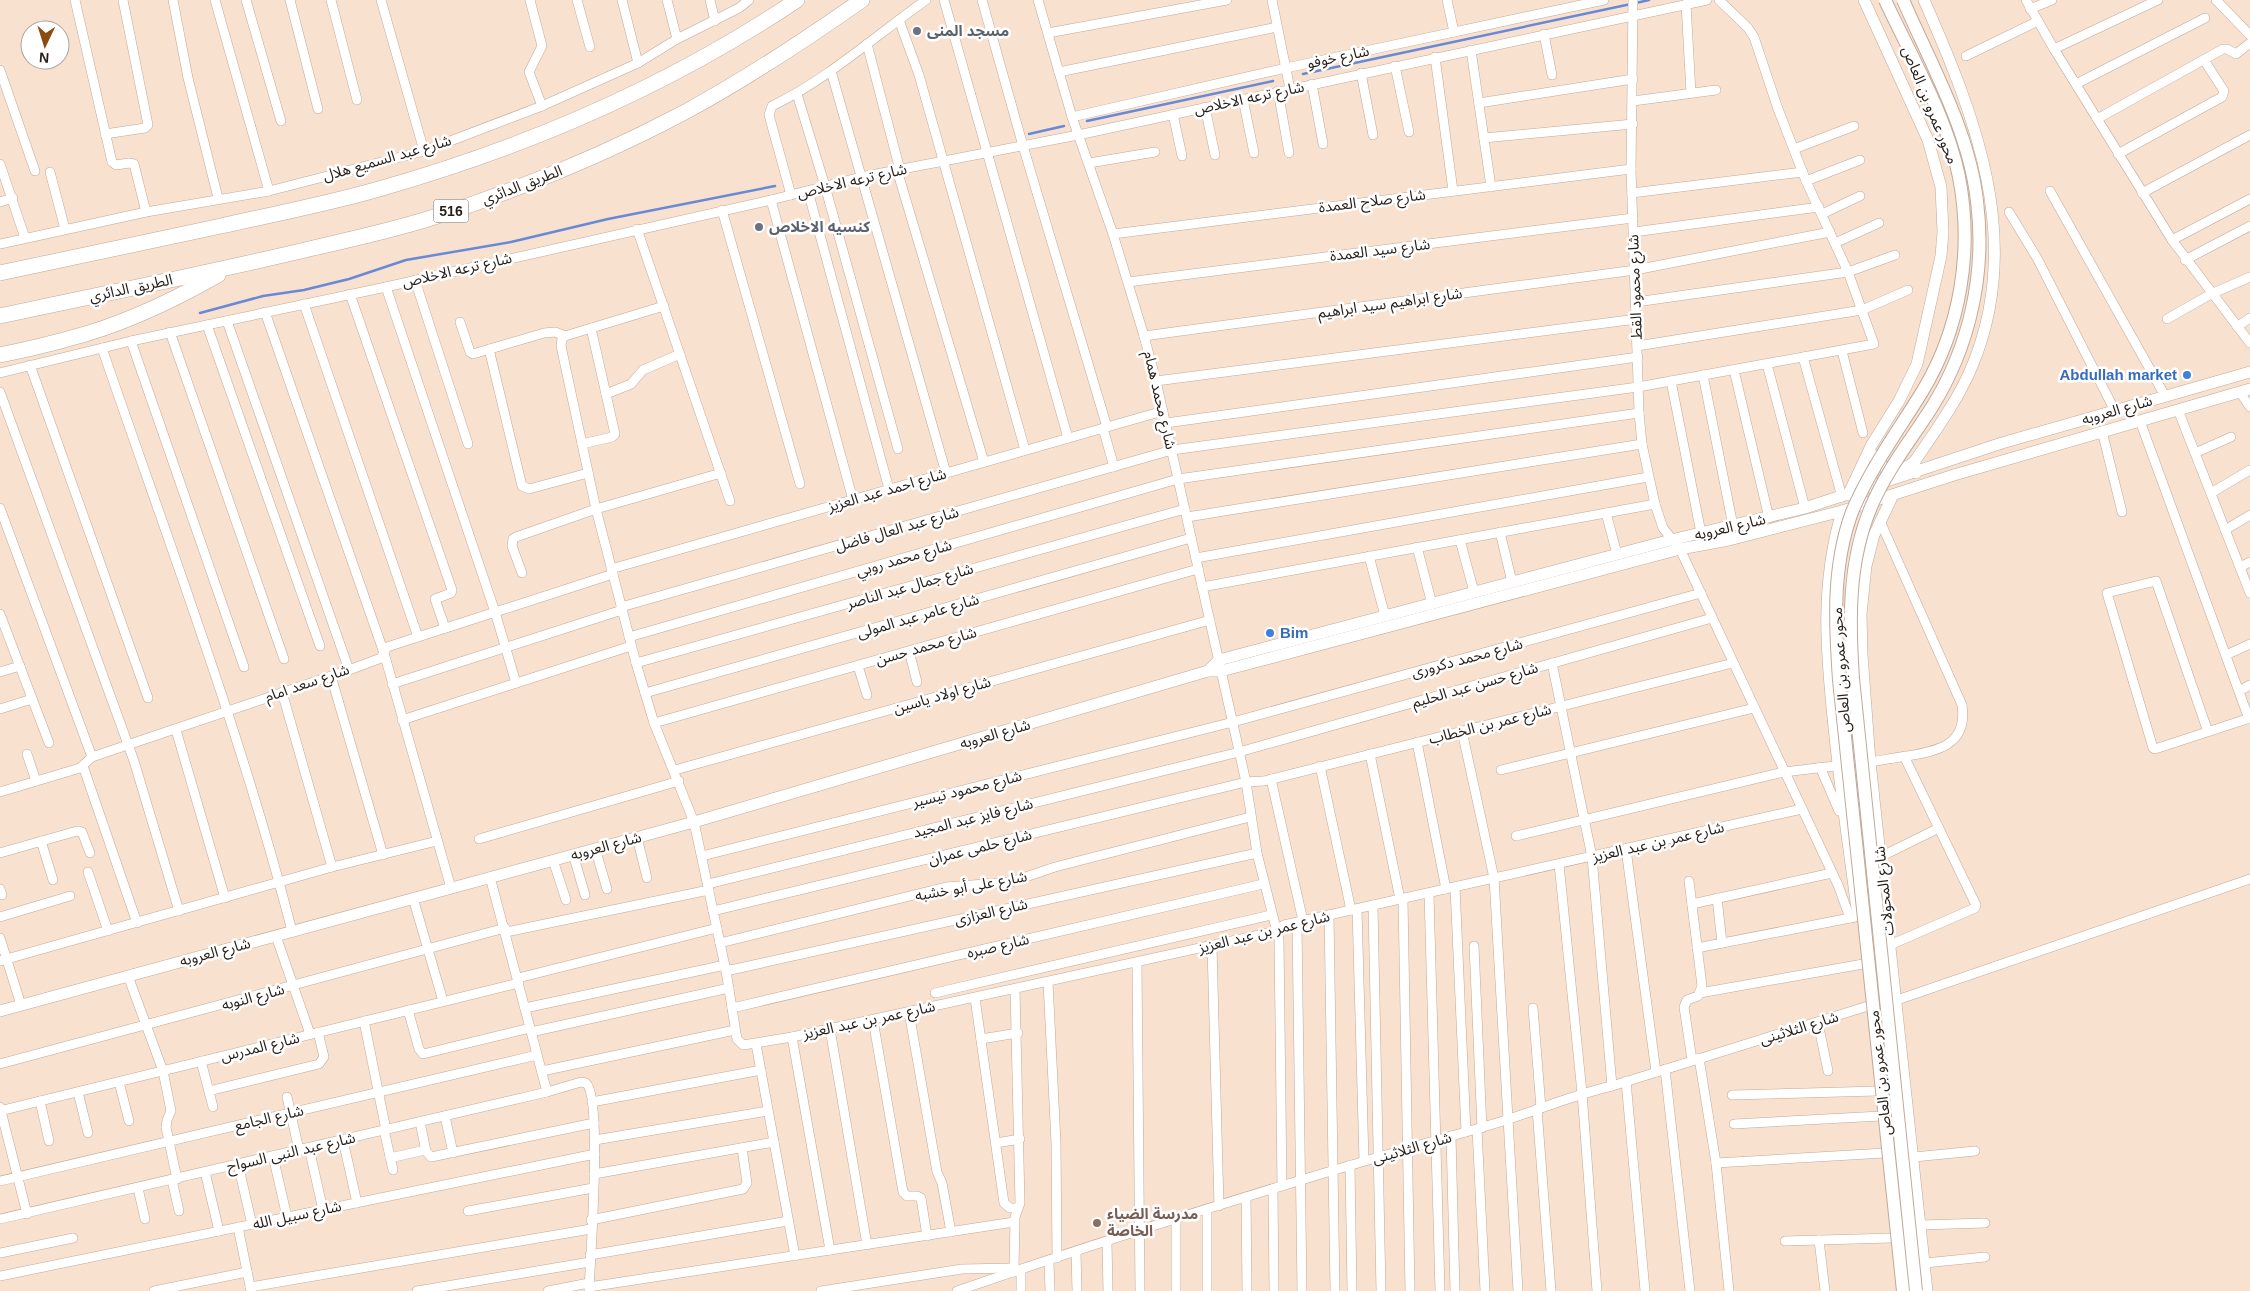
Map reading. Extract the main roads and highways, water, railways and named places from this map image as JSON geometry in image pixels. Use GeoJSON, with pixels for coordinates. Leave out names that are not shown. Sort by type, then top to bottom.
{"type":"FeatureCollection","features":[{"type":"Feature","properties":{"kind":"highway"},"geometry":{"type":"LineString","coordinates":[[0,273],[300,209],[377,190],[455,166],[558,128],[650,86],[724,46],[797,0]]}},
{"type":"Feature","properties":{"kind":"highway","name":"الطريق الدائري"},"geometry":{"type":"LineString","coordinates":[[0,316],[229,268],[430,218],[517,188],[602,153],[684,113],[779,56],[862,0]]}},
{"type":"Feature","properties":{"kind":"highway"},"geometry":{"type":"LineString","coordinates":[[0,355],[72,338],[118,322],[175,298],[229,268]]}},
{"type":"Feature","properties":{"kind":"main road","name":"محور عمرو بن العاص"},"geometry":{"type":"LineString","coordinates":[[1885,0],[1930,96],[1952,152],[1959,177],[1965,226],[1962,279],[1955,315],[1948,337],[1931,376],[1866,482],[1852,512],[1842,547],[1835,604],[1839,680],[1903,1291]]}},
{"type":"Feature","properties":{"kind":"main road","name":"محور عمرو بن العاص"},"geometry":{"type":"LineString","coordinates":[[1903,0],[1966,149],[1977,201],[1979,227],[1977,281],[1963,343],[1947,380],[1932,407],[1885,481],[1871,508],[1858,550],[1851,596],[1850,633],[1853,678],[1916,1291]]}},
{"type":"Feature","properties":{"kind":"waterway"},"geometry":{"type":"LineString","coordinates":[[1636,3],[1649,0]]}},
{"type":"Feature","properties":{"kind":"waterway"},"geometry":{"type":"LineString","coordinates":[[1303,74],[1631,4]]}},
{"type":"Feature","properties":{"kind":"waterway"},"geometry":{"type":"LineString","coordinates":[[1087,121],[1273,81]]}},
{"type":"Feature","properties":{"kind":"waterway"},"geometry":{"type":"LineString","coordinates":[[1029,134],[1064,126]]}},
{"type":"Feature","properties":{"kind":"waterway"},"geometry":{"type":"LineString","coordinates":[[200,313],[263,296],[304,290],[349,279],[406,260],[511,242],[608,219],[775,186]]}},
{"type":"Feature","properties":{"kind":"place","name":"مسجد المنى"},"geometry":{"type":"Point","coordinates":[917,31]}},
{"type":"Feature","properties":{"kind":"place","name":"كنسيه الاخلاص"},"geometry":{"type":"Point","coordinates":[759,227]}},
{"type":"Feature","properties":{"kind":"place","name":"Abdullah market"},"geometry":{"type":"Point","coordinates":[2187,375]}},
{"type":"Feature","properties":{"kind":"place","name":"Bim"},"geometry":{"type":"Point","coordinates":[1270,633]}},
{"type":"Feature","properties":{"kind":"place","name":"مدرسة الضياء الخاصة"},"geometry":{"type":"Point","coordinates":[1097,1223]}}]}
